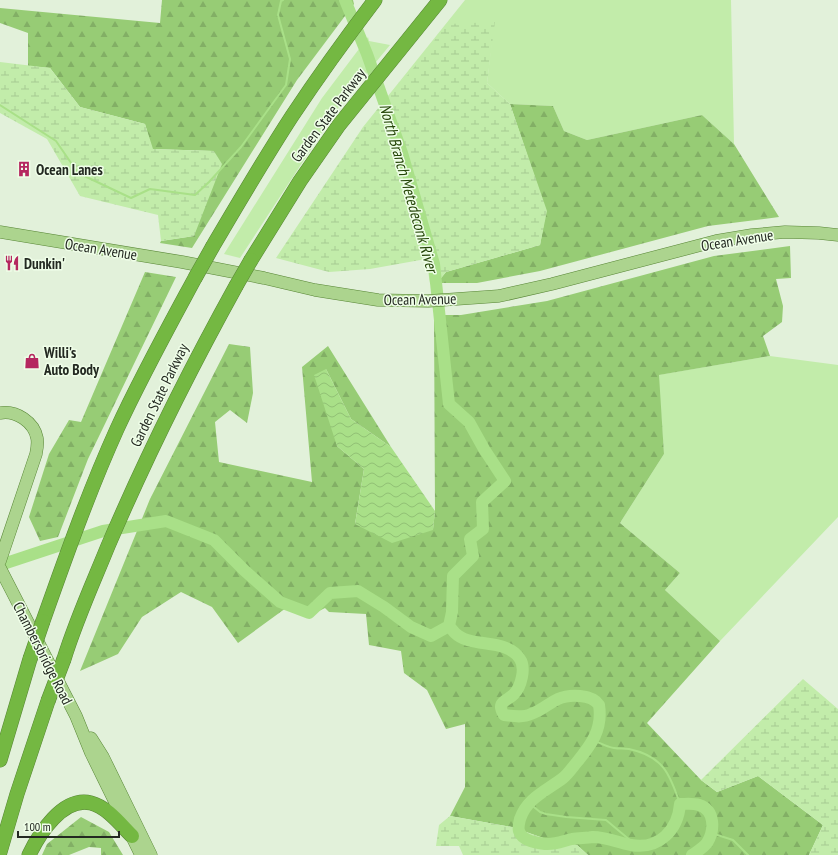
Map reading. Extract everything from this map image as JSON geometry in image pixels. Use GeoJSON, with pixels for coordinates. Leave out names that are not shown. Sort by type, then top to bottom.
{"type":"FeatureCollection","features":[{"type":"Feature","properties":{"kind":"highway","name":"Garden State Parkway"},"geometry":{"type":"LineString","coordinates":[[0,760],[30,659],[80,519],[117,430],[144,374],[195,278],[247,188],[292,116],[341,45],[375,0]]}},
{"type":"Feature","properties":{"kind":"highway","name":"Garden State Parkway"},"geometry":{"type":"LineString","coordinates":[[0,852],[17,794],[75,626],[126,503],[176,399],[236,286],[300,181],[339,125],[440,0]]}},
{"type":"Feature","properties":{"kind":"highway"},"geometry":{"type":"LineString","coordinates":[[29,855],[52,819],[64,809],[77,802],[91,803],[106,812],[132,836]]}},
{"type":"Feature","properties":{"kind":"main road","name":"Ocean Avenue"},"geometry":{"type":"LineString","coordinates":[[0,232],[182,262],[315,290],[378,300],[428,301],[499,296],[552,284],[716,241],[752,235],[785,232],[838,235]]}},
{"type":"Feature","properties":{"kind":"main road"},"geometry":{"type":"LineString","coordinates":[[0,413],[11,413],[28,422],[35,431],[38,440],[36,454],[5,546],[1,567]]}},
{"type":"Feature","properties":{"kind":"main road","name":"Chambersbridge Road"},"geometry":{"type":"LineString","coordinates":[[1,567],[76,716],[91,753],[141,855]]}},
{"type":"Feature","properties":{"kind":"main road","name":"Chambersbridge Road"},"geometry":{"type":"LineString","coordinates":[[76,716],[103,757],[151,855]]}},
{"type":"Feature","properties":{"kind":"green space"},"geometry":{"type":"Polygon","coordinates":[[[162,0],[353,0],[354,4],[297,80],[192,248],[160,243],[161,241],[194,236],[214,151],[152,149],[145,124],[80,107],[50,68],[28,66],[28,33],[0,23],[0,8],[160,23],[162,0]]]}},
{"type":"Feature","properties":{"kind":"green space"},"geometry":{"type":"Polygon","coordinates":[[[465,0],[731,0],[734,144],[702,115],[587,140],[564,131],[553,106],[510,104],[487,83],[494,22],[400,81],[465,0]]]}},
{"type":"Feature","properties":{"kind":"green space"},"geometry":{"type":"Polygon","coordinates":[[[495,22],[487,83],[510,104],[547,211],[540,245],[446,272],[437,283],[430,283],[426,259],[370,269],[329,272],[276,258],[363,127],[400,81],[409,74],[447,24],[495,22]]]}},
{"type":"Feature","properties":{"kind":"green space"},"geometry":{"type":"Polygon","coordinates":[[[368,37],[369,41],[390,45],[338,108],[240,258],[224,254],[322,98],[368,37]]]}},
{"type":"Feature","properties":{"kind":"green space"},"geometry":{"type":"Polygon","coordinates":[[[0,62],[50,68],[80,107],[145,124],[153,149],[214,151],[222,164],[194,236],[161,241],[158,215],[80,196],[47,139],[0,113],[0,62]]]}},
{"type":"Feature","properties":{"kind":"green space"},"geometry":{"type":"Polygon","coordinates":[[[510,104],[553,106],[564,131],[587,140],[702,115],[734,144],[779,217],[708,226],[540,271],[477,283],[437,283],[446,272],[540,245],[546,211],[510,104]]]}},
{"type":"Feature","properties":{"kind":"green space"},"geometry":{"type":"Polygon","coordinates":[[[790,246],[791,278],[776,279],[783,306],[782,322],[763,336],[770,356],[659,375],[664,454],[620,523],[680,573],[665,590],[720,641],[647,723],[701,780],[717,792],[758,776],[823,825],[809,855],[588,855],[577,845],[543,838],[512,827],[450,816],[465,787],[465,724],[446,729],[427,690],[404,673],[401,651],[369,645],[366,614],[329,612],[325,608],[319,611],[286,608],[238,643],[212,607],[181,592],[142,617],[118,654],[80,671],[150,499],[229,344],[250,347],[253,393],[247,423],[230,410],[215,422],[219,462],[312,482],[302,367],[328,346],[391,447],[351,419],[326,369],[337,446],[364,469],[355,524],[433,529],[435,511],[434,315],[461,315],[547,301],[714,256],[790,246]]]}},
{"type":"Feature","properties":{"kind":"green space"},"geometry":{"type":"Polygon","coordinates":[[[145,272],[176,277],[88,459],[58,537],[40,541],[29,517],[49,454],[69,420],[81,422],[145,272]]]}},
{"type":"Feature","properties":{"kind":"green space"},"geometry":{"type":"Polygon","coordinates":[[[770,356],[838,365],[838,517],[720,641],[665,590],[680,573],[620,523],[664,454],[658,375],[770,356]]]}},
{"type":"Feature","properties":{"kind":"green space"},"geometry":{"type":"Polygon","coordinates":[[[803,679],[838,709],[838,855],[809,855],[823,825],[758,776],[717,792],[701,780],[803,679]]]}},
{"type":"Feature","properties":{"kind":"green space"},"geometry":{"type":"Polygon","coordinates":[[[450,816],[512,827],[543,838],[577,845],[588,855],[463,855],[459,846],[436,846],[439,825],[450,816]]]}},
{"type":"Feature","properties":{"kind":"green space"},"geometry":{"type":"Polygon","coordinates":[[[81,817],[109,832],[123,855],[101,855],[101,848],[89,847],[69,855],[42,855],[47,844],[81,817]]]}},
{"type":"Feature","properties":{"kind":"water"},"geometry":{"type":"Polygon","coordinates":[[[326,369],[351,419],[391,447],[435,511],[433,530],[392,543],[355,524],[364,469],[337,446],[314,375],[326,369]]]}},
{"type":"Feature","properties":{"kind":"waterway"},"geometry":{"type":"LineString","coordinates":[[0,105],[56,141],[78,173],[131,198],[150,189],[195,195],[241,147],[286,85],[290,59],[278,15],[281,1],[283,0]]}},
{"type":"Feature","properties":{"kind":"waterway","name":"North Branch Metedeconk River"},"geometry":{"type":"LineString","coordinates":[[345,0],[367,54],[402,153],[434,264],[449,404],[469,422],[484,449],[505,481],[482,502],[483,529],[470,539],[473,556],[453,576],[452,612],[449,626]]}},
{"type":"Feature","properties":{"kind":"waterway"},"geometry":{"type":"LineString","coordinates":[[0,565],[103,531],[166,521],[214,540],[245,571],[280,602],[309,613],[330,593],[358,591],[384,607],[411,627],[431,636],[449,626]]}},
{"type":"Feature","properties":{"kind":"waterway"},"geometry":{"type":"LineString","coordinates":[[449,626],[462,638],[470,641],[498,645],[514,652],[520,659],[523,667],[521,682],[517,691],[503,702],[501,707],[504,715],[525,716],[538,711],[558,699],[568,696],[586,697],[596,701],[599,705],[599,722],[595,736],[587,749],[565,776],[532,800],[523,812],[519,824],[519,831],[523,837],[530,841],[545,844],[593,837],[641,846],[658,841],[671,830],[680,804],[694,804],[699,805],[708,811],[711,816],[712,827],[710,838],[707,843],[692,855]]}},
{"type":"Feature","properties":{"kind":"waterway"},"geometry":{"type":"LineString","coordinates":[[593,740],[611,747],[629,749],[650,756],[664,768],[673,784],[680,804]]}},
{"type":"Feature","properties":{"kind":"waterway"},"geometry":{"type":"LineString","coordinates":[[529,803],[540,812],[546,814],[606,820],[637,846]]}},
{"type":"Feature","properties":{"kind":"waterway"},"geometry":{"type":"LineString","coordinates":[[711,833],[733,840],[748,855]]}},
{"type":"Feature","properties":{"kind":"place","name":"Ocean Lanes"},"geometry":{"type":"Point","coordinates":[24,169]}},
{"type":"Feature","properties":{"kind":"place","name":"Dunkin'"},"geometry":{"type":"Point","coordinates":[12,263]}},
{"type":"Feature","properties":{"kind":"place","name":"Willi's Auto Body"},"geometry":{"type":"Point","coordinates":[32,361]}}]}
